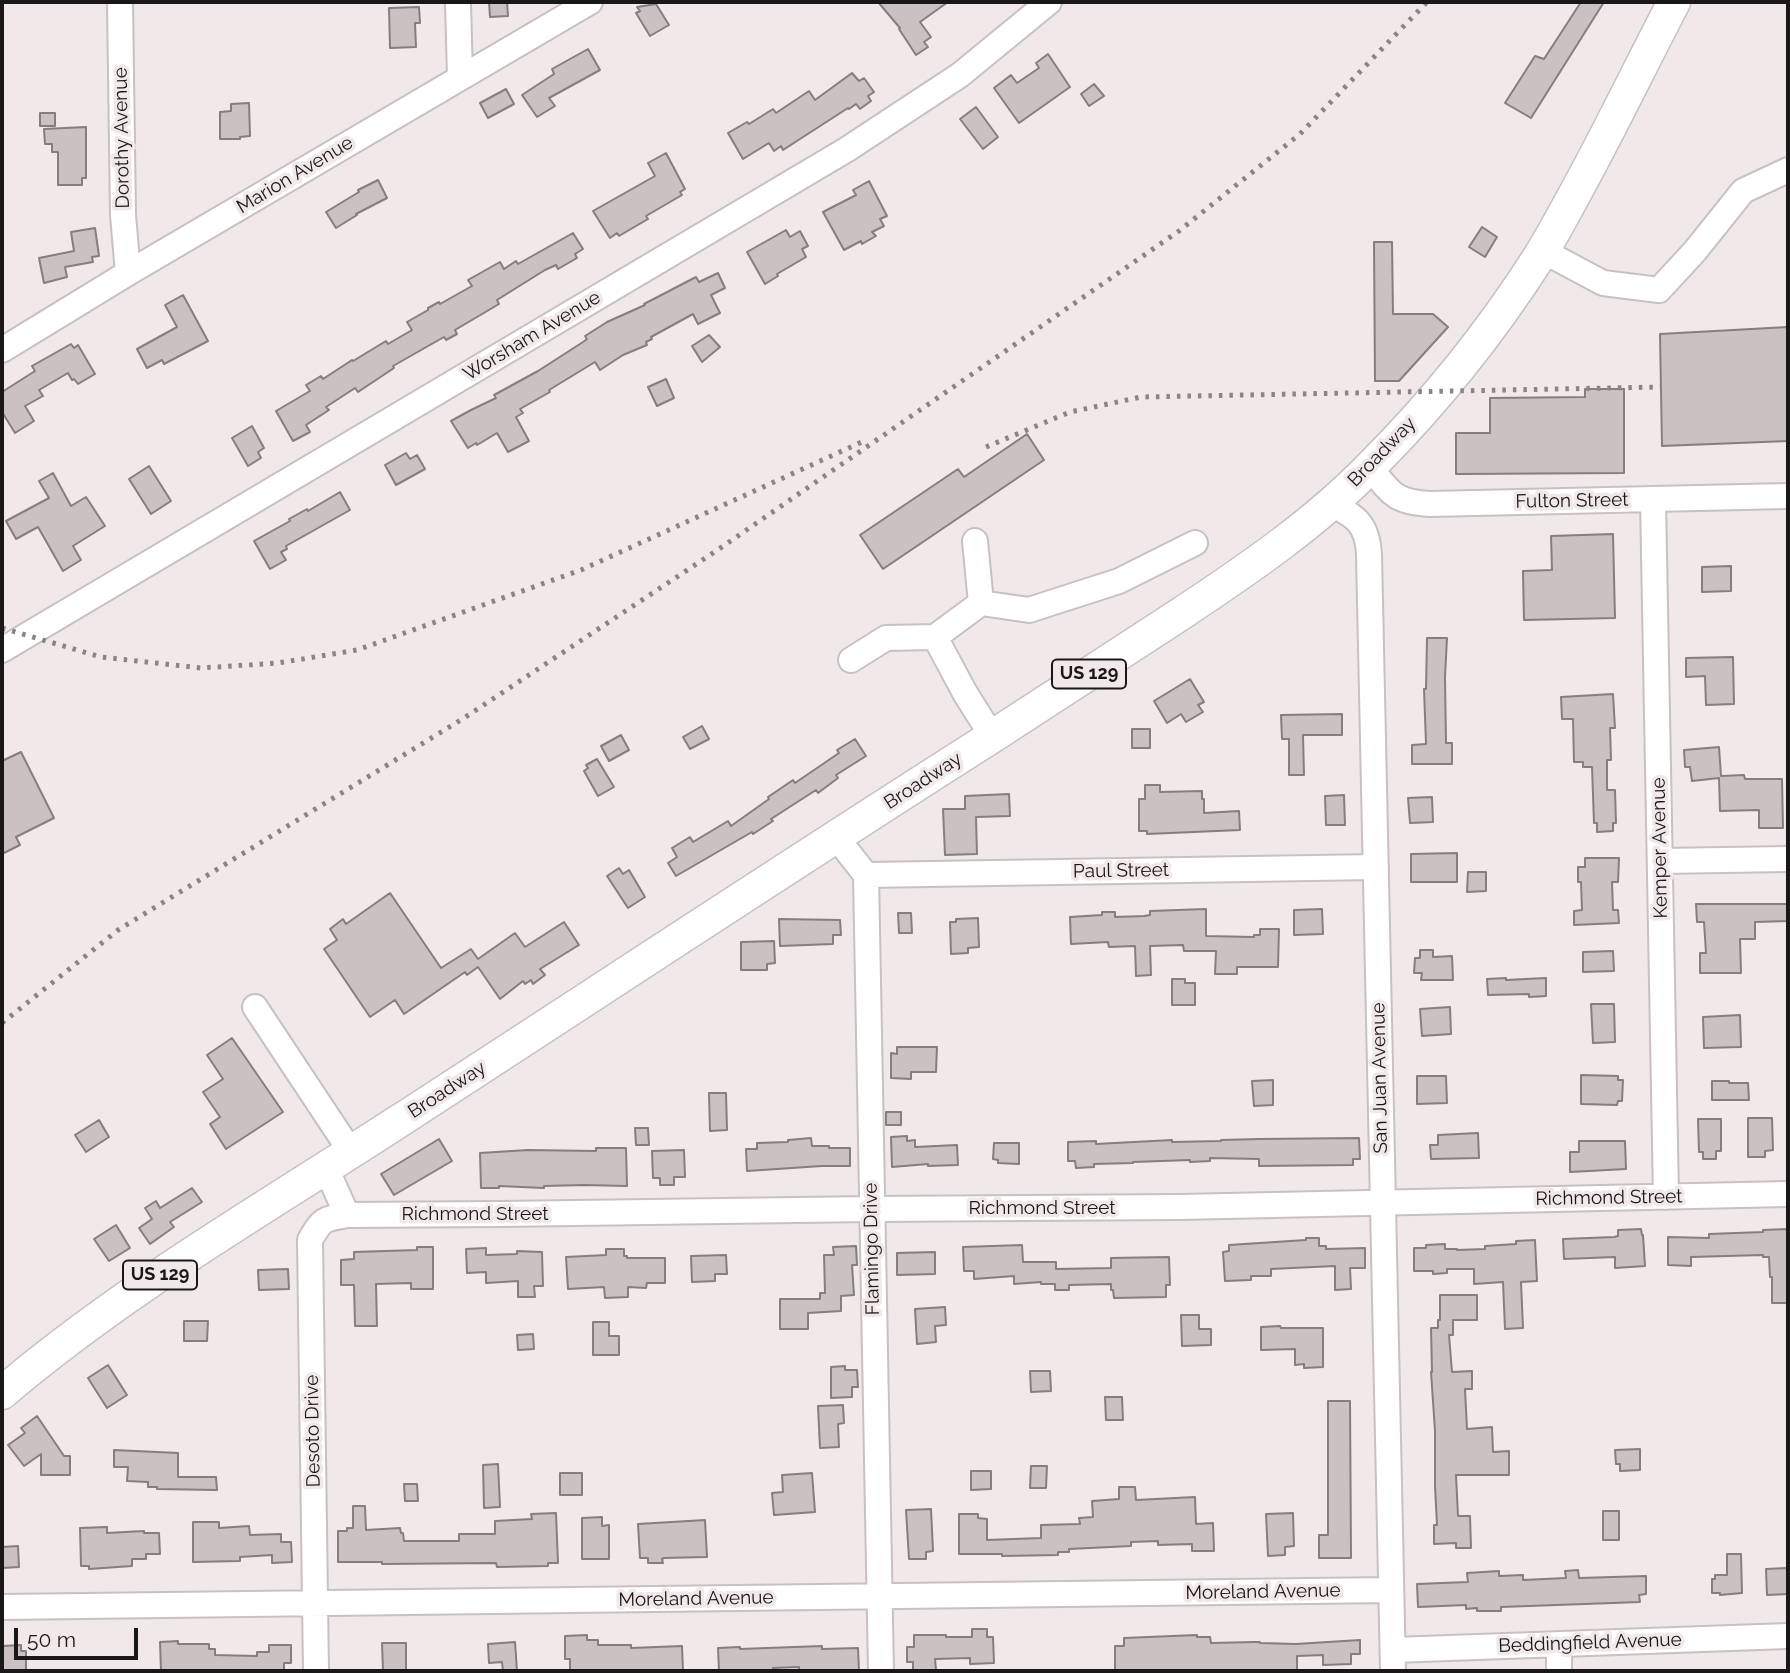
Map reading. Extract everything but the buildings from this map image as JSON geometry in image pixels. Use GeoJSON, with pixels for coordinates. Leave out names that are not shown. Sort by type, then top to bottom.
{"type":"FeatureCollection","features":[{"type":"Feature","properties":{"kind":"main road","name":"Broadway"},"geometry":{"type":"LineString","coordinates":[[2,1393],[61,1344],[221,1234],[1243,573],[1330,503],[1370,467],[1425,408],[1479,344],[1512,298],[1543,251],[1589,169],[1674,2]]}},
{"type":"Feature","properties":{"kind":"street","name":"Dorothy Avenue"},"geometry":{"type":"LineString","coordinates":[[120,2],[123,215],[128,273]]}},
{"type":"Feature","properties":{"kind":"street"},"geometry":{"type":"LineString","coordinates":[[458,2],[460,77]]}},
{"type":"Feature","properties":{"kind":"street","name":"Marion Avenue"},"geometry":{"type":"LineString","coordinates":[[2,349],[590,2]]}},
{"type":"Feature","properties":{"kind":"street","name":"Worsham Avenue"},"geometry":{"type":"LineString","coordinates":[[2,650],[846,150],[960,75],[1049,2]]}},
{"type":"Feature","properties":{"kind":"street"},"geometry":{"type":"LineString","coordinates":[[1543,251],[1603,283],[1659,290],[1695,251],[1743,191],[1788,170]]}},
{"type":"Feature","properties":{"kind":"street","name":"Fulton Street"},"geometry":{"type":"LineString","coordinates":[[1370,467],[1394,495],[1409,503],[1788,496]]}},
{"type":"Feature","properties":{"kind":"street","name":"Kemper Avenue"},"geometry":{"type":"LineString","coordinates":[[1653,499],[1666,1197]]}},
{"type":"Feature","properties":{"kind":"street","name":"San Juan Avenue"},"geometry":{"type":"LineString","coordinates":[[1330,503],[1349,513],[1368,538],[1393,1661]]}},
{"type":"Feature","properties":{"kind":"street"},"geometry":{"type":"LineString","coordinates":[[975,541],[981,603]]}},
{"type":"Feature","properties":{"kind":"street"},"geometry":{"type":"LineString","coordinates":[[851,660],[886,638],[935,637],[981,603],[1029,610],[1119,580],[1195,543]]}},
{"type":"Feature","properties":{"kind":"street"},"geometry":{"type":"LineString","coordinates":[[935,637],[992,736]]}},
{"type":"Feature","properties":{"kind":"street"},"geometry":{"type":"LineString","coordinates":[[835,837],[866,875]]}},
{"type":"Feature","properties":{"kind":"street"},"geometry":{"type":"LineString","coordinates":[[1660,861],[1788,859]]}},
{"type":"Feature","properties":{"kind":"street","name":"Paul Street"},"geometry":{"type":"LineString","coordinates":[[866,875],[1376,867]]}},
{"type":"Feature","properties":{"kind":"street","name":"Flamingo Drive"},"geometry":{"type":"LineString","coordinates":[[866,875],[881,1671]]}},
{"type":"Feature","properties":{"kind":"street"},"geometry":{"type":"LineString","coordinates":[[255,1007],[339,1160],[347,1214]]}},
{"type":"Feature","properties":{"kind":"street","name":"Richmond Street"},"geometry":{"type":"LineString","coordinates":[[347,1214],[1180,1207],[1788,1195]]}},
{"type":"Feature","properties":{"kind":"street","name":"Desoto Drive"},"geometry":{"type":"LineString","coordinates":[[316,1671],[310,1240],[320,1223],[347,1214]]}},
{"type":"Feature","properties":{"kind":"street","name":"Moreland Avenue"},"geometry":{"type":"LineString","coordinates":[[2,1607],[1391,1590]]}},
{"type":"Feature","properties":{"kind":"street","name":"Beddingfield Avenue"},"geometry":{"type":"LineString","coordinates":[[1393,1661],[1559,1644],[1788,1636]]}},
{"type":"Feature","properties":{"kind":"street"},"geometry":{"type":"LineString","coordinates":[[1559,1644],[1559,1671]]}},
{"type":"Feature","properties":{"kind":"railway"},"geometry":{"type":"LineString","coordinates":[[2,1023],[118,930],[464,718],[719,549],[1179,231],[1300,134],[1427,2]]}},
{"type":"Feature","properties":{"kind":"railway"},"geometry":{"type":"LineString","coordinates":[[986,447],[1070,412],[1141,397],[1661,387]]}},
{"type":"Feature","properties":{"kind":"railway"},"geometry":{"type":"LineString","coordinates":[[2,628],[101,657],[201,668],[278,663],[357,650],[581,570],[864,441]]}}]}
